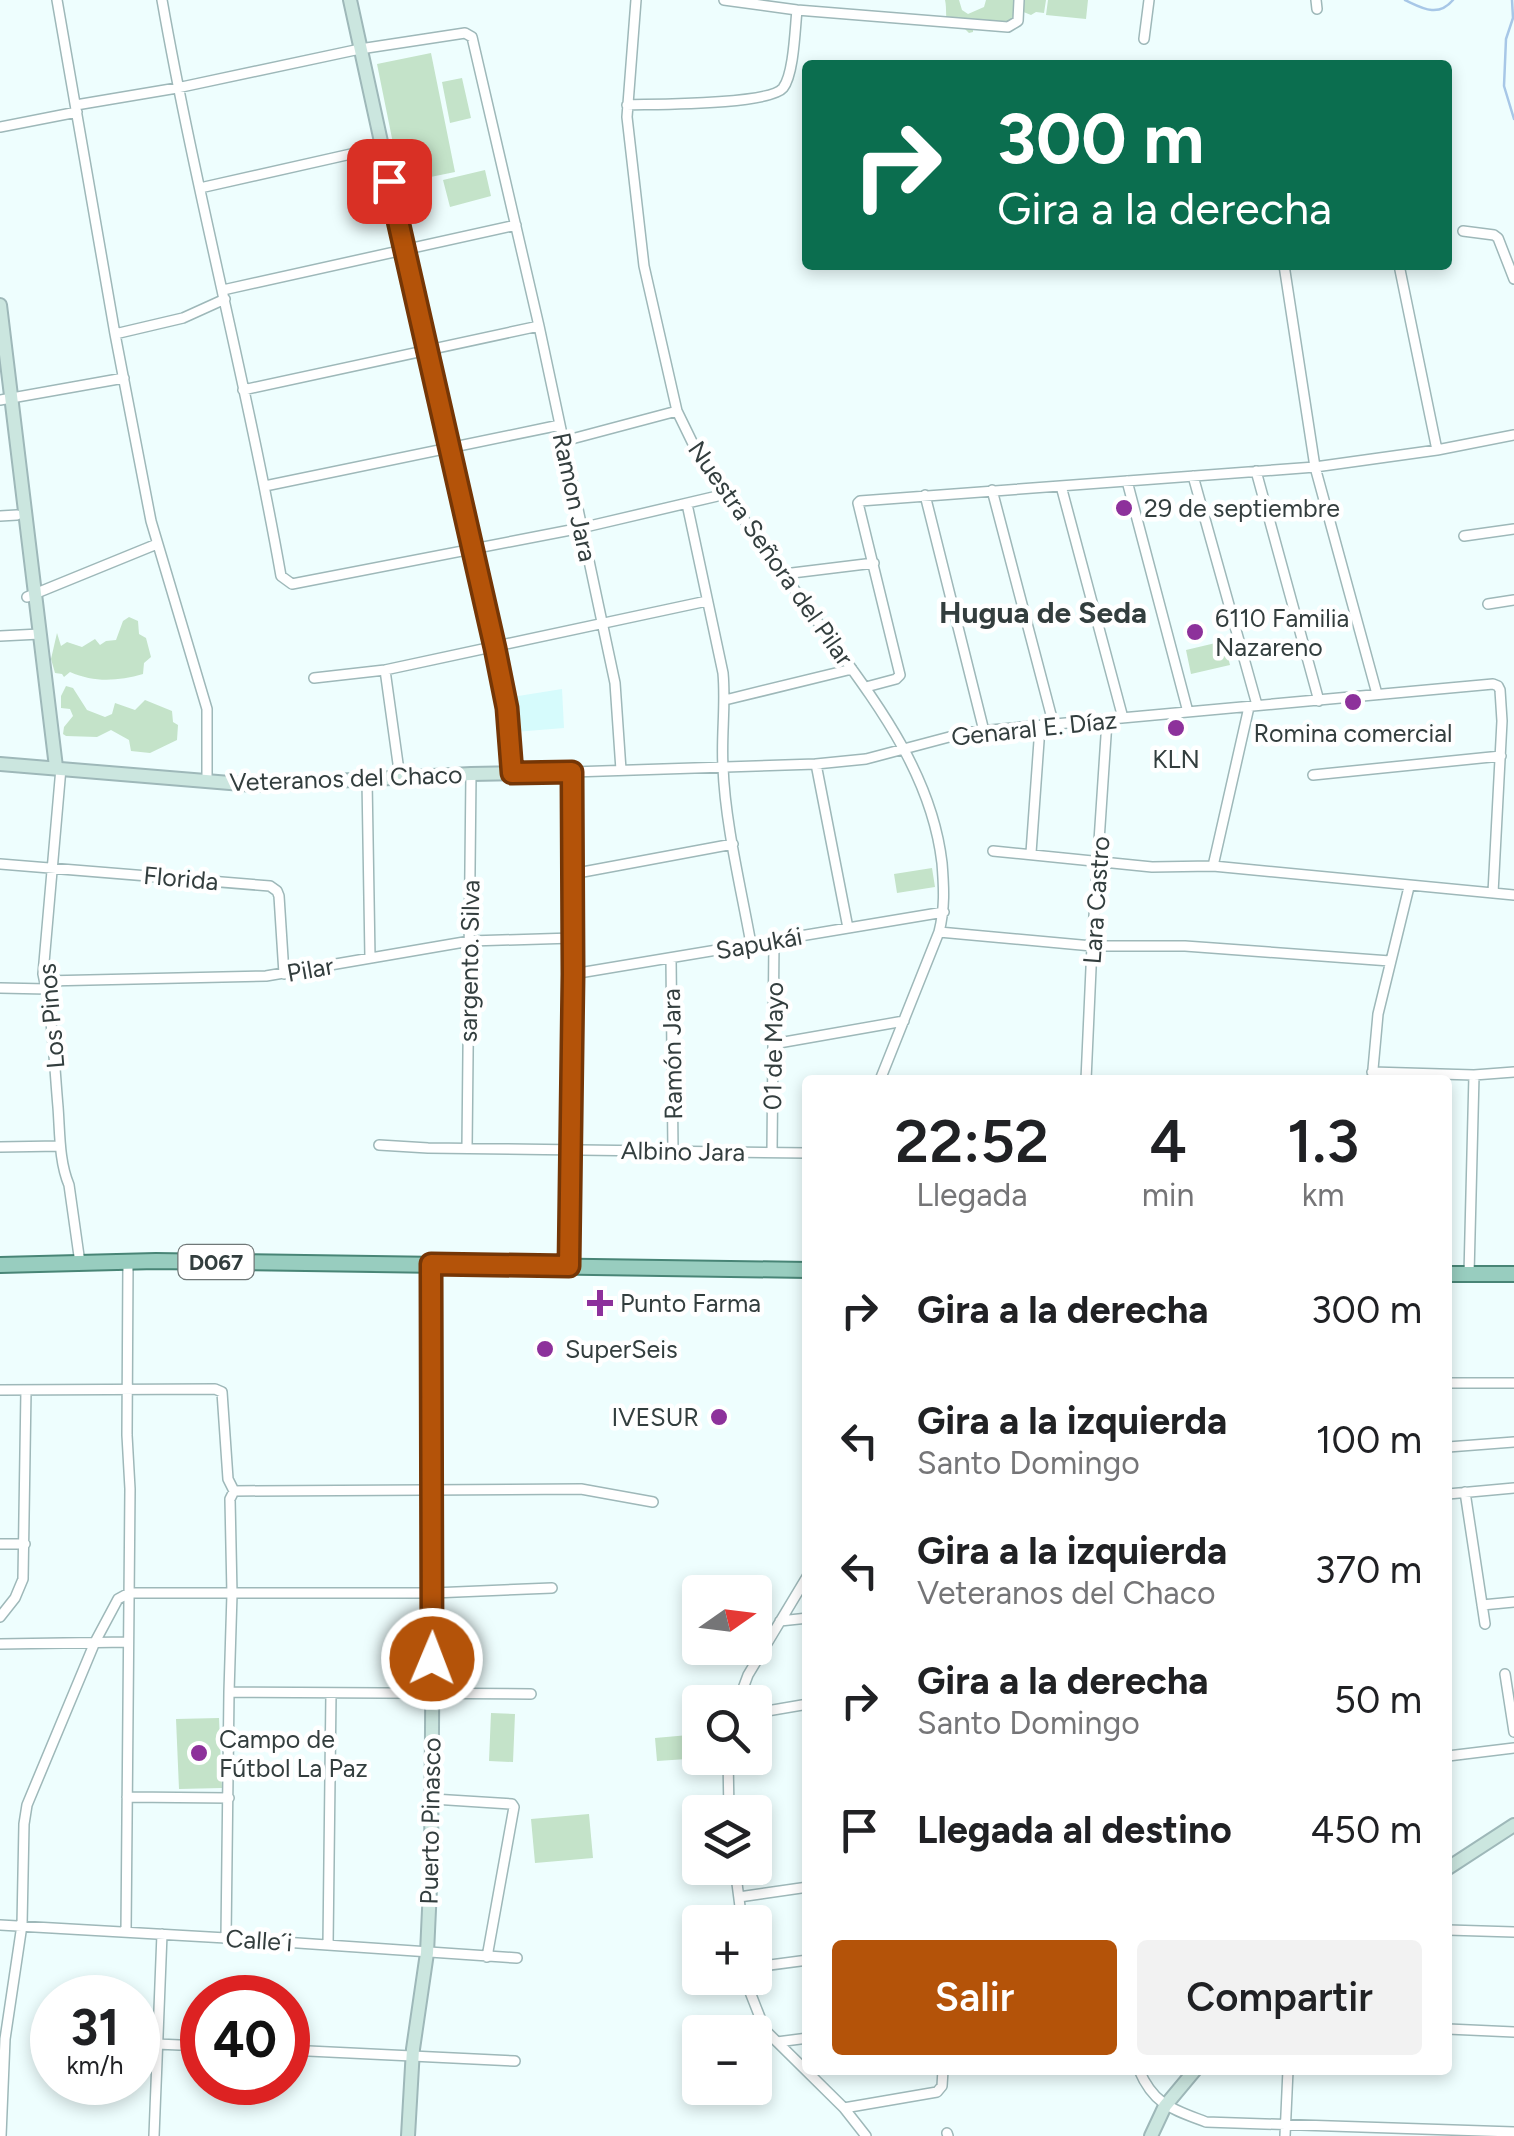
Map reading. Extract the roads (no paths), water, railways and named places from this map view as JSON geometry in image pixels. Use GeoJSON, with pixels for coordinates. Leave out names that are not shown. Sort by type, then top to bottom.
{"type":"FeatureCollection","features":[{"type":"Feature","properties":{"kind":"main road","name":"D067"},"geometry":{"type":"LineString","coordinates":[[0,1264],[431,1264],[802,1270]]}},
{"type":"Feature","properties":{"kind":"main road"},"geometry":{"type":"LineString","coordinates":[[1452,1274],[1514,1274]]}},
{"type":"Feature","properties":{"kind":"street"},"geometry":{"type":"LineString","coordinates":[[57,0],[156,544],[207,709],[207,782]]}},
{"type":"Feature","properties":{"kind":"street"},"geometry":{"type":"LineString","coordinates":[[162,0],[177,88],[265,486],[281,576],[290,584],[581,528],[726,494]]}},
{"type":"Feature","properties":{"kind":"street"},"geometry":{"type":"LineString","coordinates":[[350,0],[495,648],[507,708],[512,773]]}},
{"type":"Feature","properties":{"kind":"street","name":"Nuestra Señora del Pilar"},"geometry":{"type":"LineString","coordinates":[[636,0],[626,105],[644,266],[677,411],[696,450],[866,687],[906,750],[936,830],[944,881],[944,912],[882,1075]]}},
{"type":"Feature","properties":{"kind":"street"},"geometry":{"type":"LineString","coordinates":[[724,0],[1008,27],[1018,21],[1020,0]]}},
{"type":"Feature","properties":{"kind":"street"},"geometry":{"type":"LineString","coordinates":[[1144,39],[1149,0]]}},
{"type":"Feature","properties":{"kind":"street"},"geometry":{"type":"LineString","coordinates":[[626,105],[715,103],[776,94],[789,76],[792,6]]}},
{"type":"Feature","properties":{"kind":"street","name":"Ramon Jara"},"geometry":{"type":"LineString","coordinates":[[360,49],[465,33],[472,37],[616,683],[621,770]]}},
{"type":"Feature","properties":{"kind":"street"},"geometry":{"type":"LineString","coordinates":[[0,127],[360,49]]}},
{"type":"Feature","properties":{"kind":"street"},"geometry":{"type":"LineString","coordinates":[[200,188],[382,147]]}},
{"type":"Feature","properties":{"kind":"street"},"geometry":{"type":"LineString","coordinates":[[115,334],[183,318],[224,294],[404,248],[516,225]]}},
{"type":"Feature","properties":{"kind":"street"},"geometry":{"type":"LineString","coordinates":[[1462,231],[1498,238],[1514,278]]}},
{"type":"Feature","properties":{"kind":"street"},"geometry":{"type":"LineString","coordinates":[[1285,270],[1316,467],[1376,694]]}},
{"type":"Feature","properties":{"kind":"street"},"geometry":{"type":"LineString","coordinates":[[1400,270],[1437,450]]}},
{"type":"Feature","properties":{"kind":"street"},"geometry":{"type":"LineString","coordinates":[[0,305],[5,399],[31,596],[156,544]]}},
{"type":"Feature","properties":{"kind":"street"},"geometry":{"type":"LineString","coordinates":[[243,390],[539,326]]}},
{"type":"Feature","properties":{"kind":"street","name":"Los Pinos"},"geometry":{"type":"LineString","coordinates":[[0,377],[54,767],[44,974],[50,1002],[60,1146],[80,1263]]}},
{"type":"Feature","properties":{"kind":"street"},"geometry":{"type":"LineString","coordinates":[[5,399],[124,378]]}},
{"type":"Feature","properties":{"kind":"street"},"geometry":{"type":"LineString","coordinates":[[564,441],[677,411]]}},
{"type":"Feature","properties":{"kind":"street"},"geometry":{"type":"LineString","coordinates":[[265,486],[560,425]]}},
{"type":"Feature","properties":{"kind":"street"},"geometry":{"type":"LineString","coordinates":[[866,687],[900,675],[874,562],[858,513],[858,503],[864,500],[1316,467],[1514,435]]}},
{"type":"Feature","properties":{"kind":"street"},"geometry":{"type":"LineString","coordinates":[[1256,471],[1319,701]]}},
{"type":"Feature","properties":{"kind":"street"},"geometry":{"type":"LineString","coordinates":[[1194,476],[1253,706],[1213,866]]}},
{"type":"Feature","properties":{"kind":"street"},"geometry":{"type":"LineString","coordinates":[[1127,481],[1188,712]]}},
{"type":"Feature","properties":{"kind":"street"},"geometry":{"type":"LineString","coordinates":[[1062,486],[1123,718]]}},
{"type":"Feature","properties":{"kind":"street"},"geometry":{"type":"LineString","coordinates":[[992,490],[1054,726]]}},
{"type":"Feature","properties":{"kind":"street"},"geometry":{"type":"LineString","coordinates":[[926,495],[984,731]]}},
{"type":"Feature","properties":{"kind":"street"},"geometry":{"type":"LineString","coordinates":[[687,504],[723,674],[726,700],[722,768],[751,944]]}},
{"type":"Feature","properties":{"kind":"street"},"geometry":{"type":"LineString","coordinates":[[0,516],[17,515]]}},
{"type":"Feature","properties":{"kind":"street"},"geometry":{"type":"LineString","coordinates":[[1464,536],[1514,529]]}},
{"type":"Feature","properties":{"kind":"street"},"geometry":{"type":"LineString","coordinates":[[784,574],[874,562]]}},
{"type":"Feature","properties":{"kind":"street"},"geometry":{"type":"LineString","coordinates":[[1488,604],[1514,600]]}},
{"type":"Feature","properties":{"kind":"street"},"geometry":{"type":"LineString","coordinates":[[314,678],[385,670],[707,602]]}},
{"type":"Feature","properties":{"kind":"street"},"geometry":{"type":"LineString","coordinates":[[0,636],[35,634]]}},
{"type":"Feature","properties":{"kind":"street"},"geometry":{"type":"LineString","coordinates":[[726,700],[852,669]]}},
{"type":"Feature","properties":{"kind":"street"},"geometry":{"type":"LineString","coordinates":[[385,670],[400,778]]}},
{"type":"Feature","properties":{"kind":"street","name":"Genaral E. Díaz"},"geometry":{"type":"LineString","coordinates":[[572,772],[816,764],[866,759],[942,737],[984,731],[1493,684],[1498,686],[1502,721]]}},
{"type":"Feature","properties":{"kind":"street","name":"Lara Castro"},"geometry":{"type":"LineString","coordinates":[[1086,1075],[1108,721]]}},
{"type":"Feature","properties":{"kind":"street"},"geometry":{"type":"LineString","coordinates":[[1502,721],[1513,728]]}},
{"type":"Feature","properties":{"kind":"street"},"geometry":{"type":"LineString","coordinates":[[1493,893],[1502,721]]}},
{"type":"Feature","properties":{"kind":"street"},"geometry":{"type":"LineString","coordinates":[[1031,854],[1040,727]]}},
{"type":"Feature","properties":{"kind":"street"},"geometry":{"type":"LineString","coordinates":[[1313,775],[1501,756]]}},
{"type":"Feature","properties":{"kind":"street","name":"Veteranos del Chaco"},"geometry":{"type":"LineString","coordinates":[[0,764],[254,785],[572,772]]}},
{"type":"Feature","properties":{"kind":"street"},"geometry":{"type":"LineString","coordinates":[[816,764],[848,928]]}},
{"type":"Feature","properties":{"kind":"street"},"geometry":{"type":"LineString","coordinates":[[569,1266],[572,772]]}},
{"type":"Feature","properties":{"kind":"street","name":"sargento. Silva"},"geometry":{"type":"LineString","coordinates":[[467,1148],[471,774]]}},
{"type":"Feature","properties":{"kind":"street"},"geometry":{"type":"LineString","coordinates":[[367,780],[370,958]]}},
{"type":"Feature","properties":{"kind":"street"},"geometry":{"type":"LineString","coordinates":[[572,874],[733,844]]}},
{"type":"Feature","properties":{"kind":"street"},"geometry":{"type":"LineString","coordinates":[[994,851],[1152,866],[1213,866],[1514,896]]}},
{"type":"Feature","properties":{"kind":"street","name":"Florida"},"geometry":{"type":"LineString","coordinates":[[0,864],[274,888],[279,896],[284,974]]}},
{"type":"Feature","properties":{"kind":"street"},"geometry":{"type":"LineString","coordinates":[[1372,1075],[1378,1014],[1409,887]]}},
{"type":"Feature","properties":{"kind":"street","name":"Sapukái"},"geometry":{"type":"LineString","coordinates":[[573,974],[944,912]]}},
{"type":"Feature","properties":{"kind":"street"},"geometry":{"type":"LineString","coordinates":[[939,932],[1092,946],[1185,946],[1390,962]]}},
{"type":"Feature","properties":{"kind":"street","name":"Pilar"},"geometry":{"type":"LineString","coordinates":[[0,988],[266,976],[470,941],[573,938]]}},
{"type":"Feature","properties":{"kind":"street","name":"01 de Mayo"},"geometry":{"type":"LineString","coordinates":[[772,1152],[774,940]]}},
{"type":"Feature","properties":{"kind":"street","name":"Ramón Jara"},"geometry":{"type":"LineString","coordinates":[[671,958],[673,1151]]}},
{"type":"Feature","properties":{"kind":"street"},"geometry":{"type":"LineString","coordinates":[[774,1044],[904,1020]]}},
{"type":"Feature","properties":{"kind":"street"},"geometry":{"type":"LineString","coordinates":[[1423,1075],[1514,1072]]}},
{"type":"Feature","properties":{"kind":"street"},"geometry":{"type":"LineString","coordinates":[[1469,1274],[1474,1074]]}},
{"type":"Feature","properties":{"kind":"street","name":"Albino Jara"},"geometry":{"type":"LineString","coordinates":[[379,1145],[802,1153]]}},
{"type":"Feature","properties":{"kind":"street"},"geometry":{"type":"LineString","coordinates":[[0,1147],[60,1146]]}},
{"type":"Feature","properties":{"kind":"street"},"geometry":{"type":"LineString","coordinates":[[126,1932],[128,1262]]}},
{"type":"Feature","properties":{"kind":"street","name":"Puerto Pinasco"},"geometry":{"type":"LineString","coordinates":[[408,2136],[413,2056],[427,1953],[432,1799],[431,1264]]}},
{"type":"Feature","properties":{"kind":"street"},"geometry":{"type":"LineString","coordinates":[[1452,1383],[1514,1383]]}},
{"type":"Feature","properties":{"kind":"street"},"geometry":{"type":"LineString","coordinates":[[0,1390],[221,1391],[228,1479],[234,1491]]}},
{"type":"Feature","properties":{"kind":"street"},"geometry":{"type":"LineString","coordinates":[[0,1618],[20,1589],[25,1544],[26,1390]]}},
{"type":"Feature","properties":{"kind":"street"},"geometry":{"type":"LineString","coordinates":[[1452,1447],[1514,1442]]}},
{"type":"Feature","properties":{"kind":"street"},"geometry":{"type":"LineString","coordinates":[[1452,1494],[1514,1488]]}},
{"type":"Feature","properties":{"kind":"street"},"geometry":{"type":"LineString","coordinates":[[234,1491],[581,1489],[653,1502]]}},
{"type":"Feature","properties":{"kind":"street"},"geometry":{"type":"LineString","coordinates":[[226,1938],[230,1500],[234,1491]]}},
{"type":"Feature","properties":{"kind":"street"},"geometry":{"type":"LineString","coordinates":[[1465,1492],[1485,1624]]}},
{"type":"Feature","properties":{"kind":"street"},"geometry":{"type":"LineString","coordinates":[[0,1544],[25,1544]]}},
{"type":"Feature","properties":{"kind":"street"},"geometry":{"type":"LineString","coordinates":[[744,1685],[802,1586]]}},
{"type":"Feature","properties":{"kind":"street"},"geometry":{"type":"LineString","coordinates":[[1,2136],[5,2040],[22,1925],[27,1805],[95,1642],[118,1599],[129,1593],[433,1593],[552,1588]]}},
{"type":"Feature","properties":{"kind":"street"},"geometry":{"type":"LineString","coordinates":[[1482,1605],[1514,1602]]}},
{"type":"Feature","properties":{"kind":"street"},"geometry":{"type":"LineString","coordinates":[[780,1621],[802,1619]]}},
{"type":"Feature","properties":{"kind":"street"},"geometry":{"type":"LineString","coordinates":[[0,1644],[128,1642]]}},
{"type":"Feature","properties":{"kind":"street"},"geometry":{"type":"LineString","coordinates":[[1505,1674],[1514,1732]]}},
{"type":"Feature","properties":{"kind":"street"},"geometry":{"type":"LineString","coordinates":[[229,1692],[532,1694]]}},
{"type":"Feature","properties":{"kind":"street"},"geometry":{"type":"LineString","coordinates":[[328,1945],[330,1693]]}},
{"type":"Feature","properties":{"kind":"street"},"geometry":{"type":"LineString","coordinates":[[772,1710],[802,1705]]}},
{"type":"Feature","properties":{"kind":"street"},"geometry":{"type":"LineString","coordinates":[[1452,1756],[1514,1748]]}},
{"type":"Feature","properties":{"kind":"street"},"geometry":{"type":"LineString","coordinates":[[127,1797],[229,1798]]}},
{"type":"Feature","properties":{"kind":"street"},"geometry":{"type":"LineString","coordinates":[[432,1799],[514,1807],[487,1956]]}},
{"type":"Feature","properties":{"kind":"street"},"geometry":{"type":"LineString","coordinates":[[1452,1863],[1513,1827]]}},
{"type":"Feature","properties":{"kind":"street"},"geometry":{"type":"LineString","coordinates":[[737,1885],[740,1905]]}},
{"type":"Feature","properties":{"kind":"street"},"geometry":{"type":"LineString","coordinates":[[739,1896],[802,1889]]}},
{"type":"Feature","properties":{"kind":"street","name":"Calle´i"},"geometry":{"type":"LineString","coordinates":[[0,1925],[517,1958]]}},
{"type":"Feature","properties":{"kind":"street"},"geometry":{"type":"LineString","coordinates":[[1452,1930],[1514,1932]]}},
{"type":"Feature","properties":{"kind":"street"},"geometry":{"type":"LineString","coordinates":[[160,1978],[162,1934]]}},
{"type":"Feature","properties":{"kind":"street"},"geometry":{"type":"LineString","coordinates":[[772,1965],[802,1961]]}},
{"type":"Feature","properties":{"kind":"street"},"geometry":{"type":"LineString","coordinates":[[751,1995],[765,2030],[802,2067]]}},
{"type":"Feature","properties":{"kind":"street"},"geometry":{"type":"LineString","coordinates":[[1452,2029],[1514,2032]]}},
{"type":"Feature","properties":{"kind":"street"},"geometry":{"type":"LineString","coordinates":[[777,2042],[802,2039]]}},
{"type":"Feature","properties":{"kind":"street"},"geometry":{"type":"LineString","coordinates":[[310,2051],[515,2061]]}},
{"type":"Feature","properties":{"kind":"street"},"geometry":{"type":"LineString","coordinates":[[810,2075],[866,2136]]}},
{"type":"Feature","properties":{"kind":"street"},"geometry":{"type":"LineString","coordinates":[[844,2108],[937,2092],[943,2075]]}},
{"type":"Feature","properties":{"kind":"street"},"geometry":{"type":"LineString","coordinates":[[1140,2075],[1148,2090],[1164,2106],[1206,2122],[1445,2133],[1514,2132]]}},
{"type":"Feature","properties":{"kind":"street"},"geometry":{"type":"LineString","coordinates":[[1152,2136],[1164,2106],[1191,2075]]}},
{"type":"Feature","properties":{"kind":"street"},"geometry":{"type":"LineString","coordinates":[[1285,2136],[1288,2075]]}},
{"type":"Feature","properties":{"kind":"street"},"geometry":{"type":"LineString","coordinates":[[154,2136],[155,2105]]}},
{"type":"Feature","properties":{"kind":"waterway"},"geometry":{"type":"LineString","coordinates":[[1405,0],[1436,10],[1453,0]]}},
{"type":"Feature","properties":{"kind":"waterway"},"geometry":{"type":"LineString","coordinates":[[1512,0],[1504,86],[1514,119]]}},
{"type":"Feature","properties":{"kind":"place","name":"29 de septiembre"},"geometry":{"type":"Point","coordinates":[1124,508]}},
{"type":"Feature","properties":{"kind":"place","name":"6110 Familia Nazareno"},"geometry":{"type":"Point","coordinates":[1195,632]}},
{"type":"Feature","properties":{"kind":"place","name":"Romina comercial"},"geometry":{"type":"Point","coordinates":[1353,702]}},
{"type":"Feature","properties":{"kind":"place","name":"KLN"},"geometry":{"type":"Point","coordinates":[1176,728]}},
{"type":"Feature","properties":{"kind":"place","name":"Punto Farma"},"geometry":{"type":"Point","coordinates":[600,1303]}},
{"type":"Feature","properties":{"kind":"place","name":"SuperSeis"},"geometry":{"type":"Point","coordinates":[545,1349]}},
{"type":"Feature","properties":{"kind":"place","name":"IVESUR"},"geometry":{"type":"Point","coordinates":[719,1417]}},
{"type":"Feature","properties":{"kind":"place","name":"Campo de Fútbol La Paz"},"geometry":{"type":"Point","coordinates":[199,1753]}},
{"type":"Feature","properties":{"kind":"district","name":"Hugua de Seda"},"geometry":{"type":"Point","coordinates":[1043,613]}}]}
